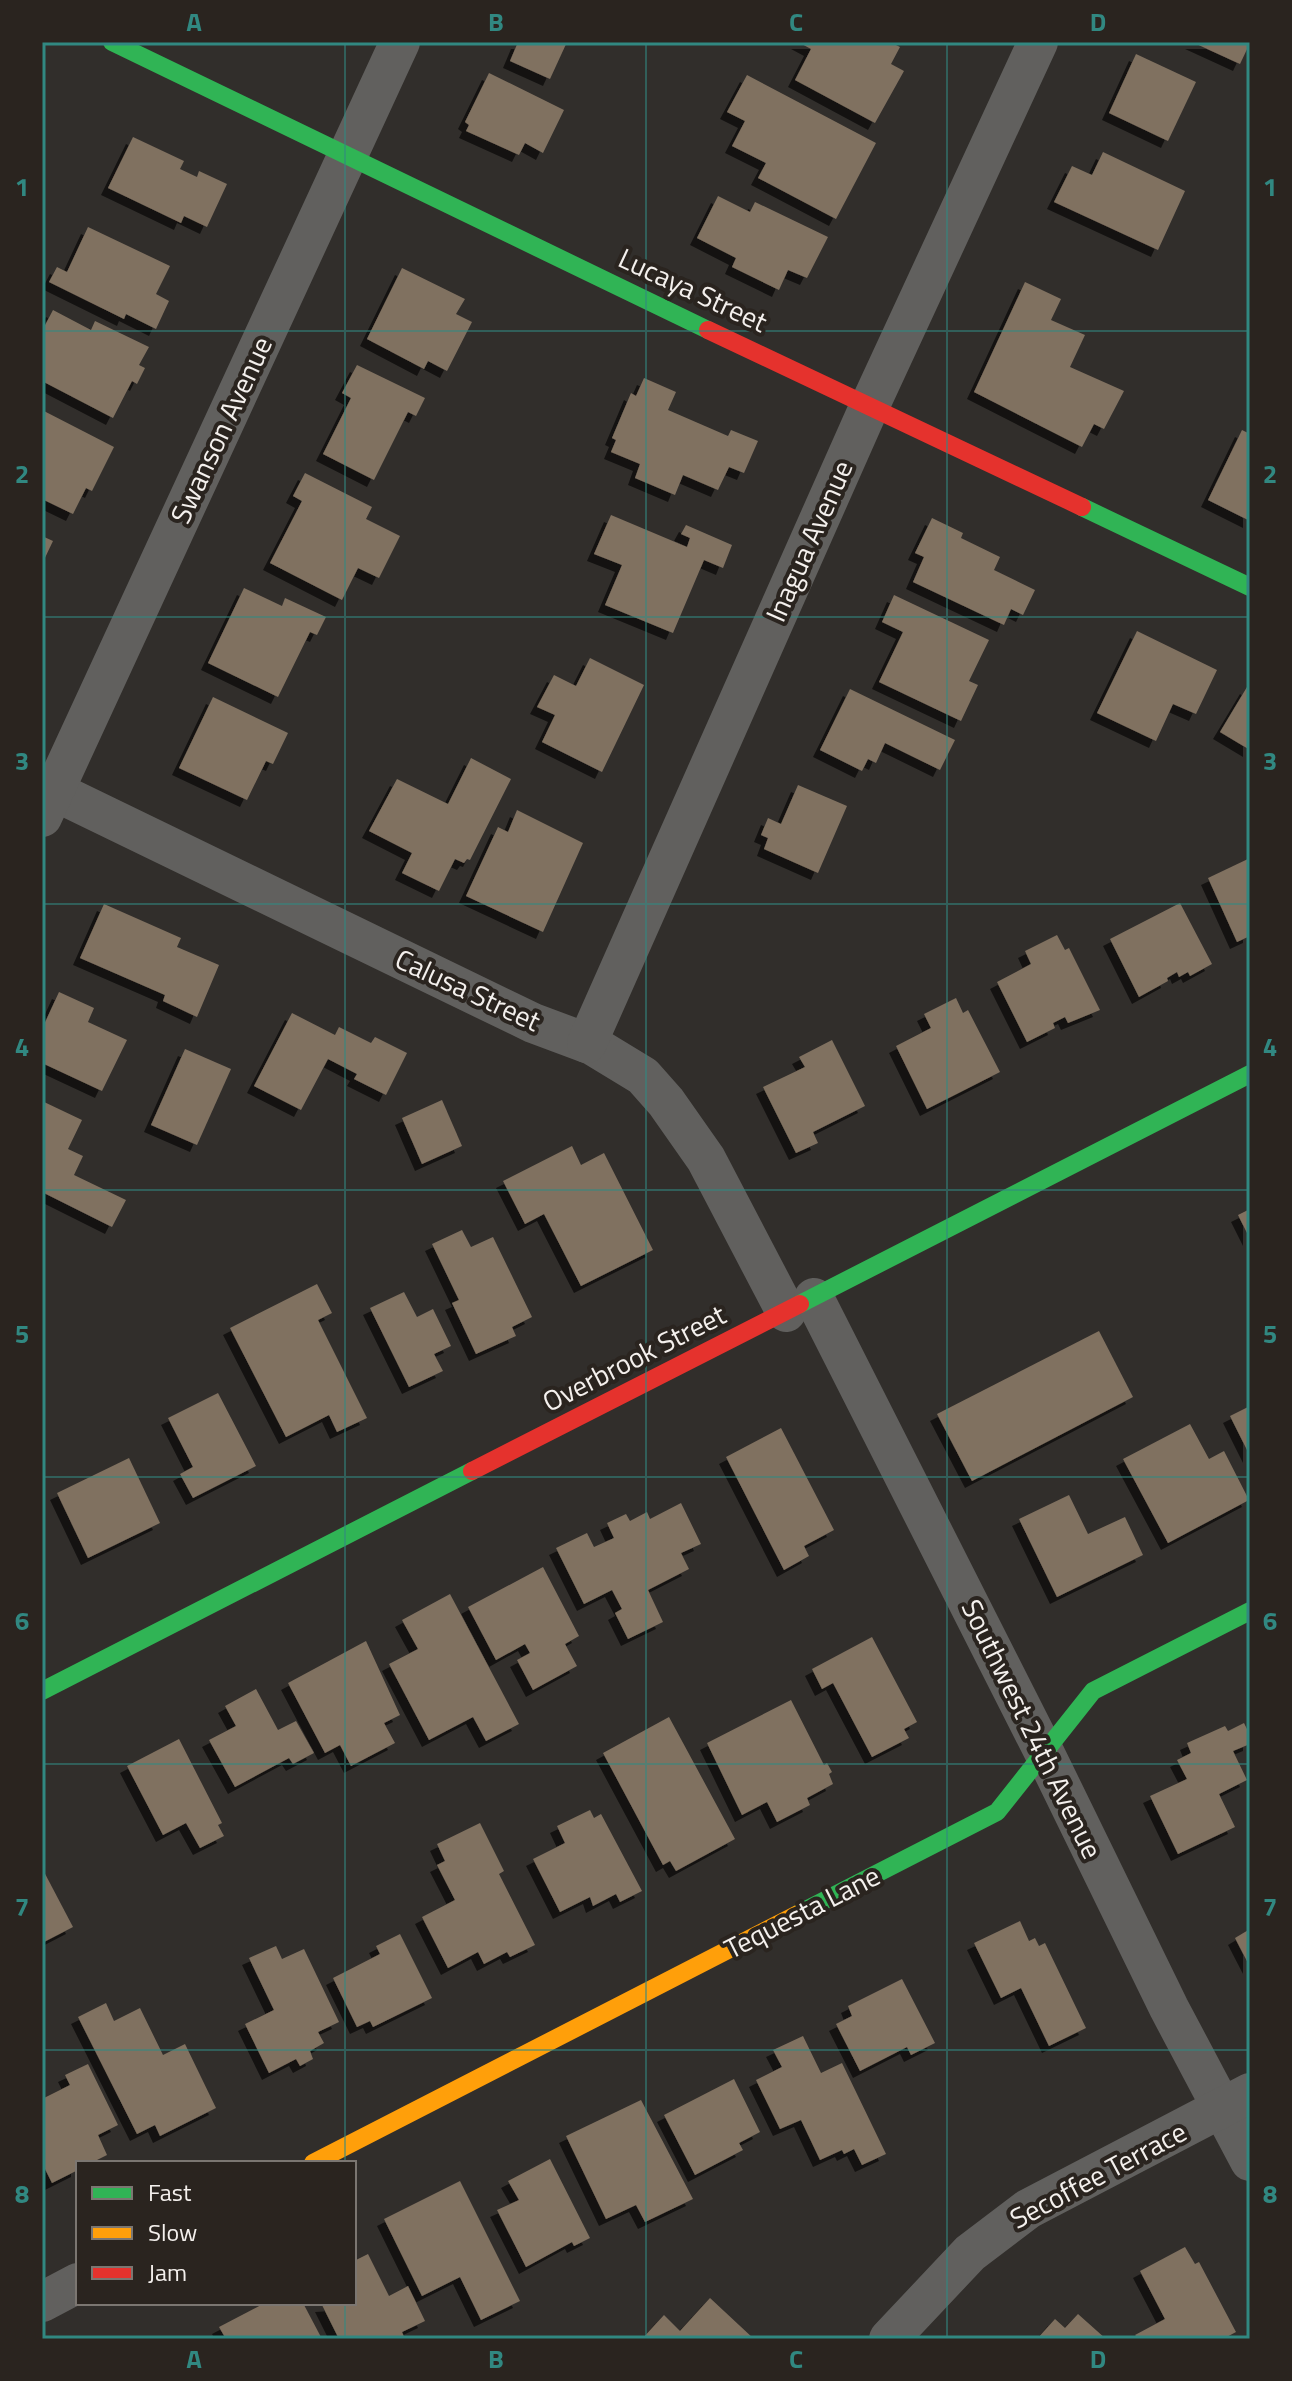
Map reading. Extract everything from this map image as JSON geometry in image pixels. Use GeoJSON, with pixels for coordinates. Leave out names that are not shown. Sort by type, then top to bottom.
{"type":"FeatureCollection","features":[{"type":"Feature","properties":{"kind":"street","name":"Lucaya Street"},"geometry":{"type":"LineString","coordinates":[[112,42],[1250,587]]}},
{"type":"Feature","properties":{"kind":"street","name":"Swanson Avenue"},"geometry":{"type":"LineString","coordinates":[[46,798],[400,42]]}},
{"type":"Feature","properties":{"kind":"street","name":"Inagua Avenue"},"geometry":{"type":"LineString","coordinates":[[587,1043],[870,405],[1038,42]]}},
{"type":"Feature","properties":{"kind":"street","name":"Calusa Street"},"geometry":{"type":"LineString","coordinates":[[46,798],[533,1023],[587,1043],[643,1076],[666,1102],[706,1159],[800,1305]]}},
{"type":"Feature","properties":{"kind":"street","name":"Overbrook Street"},"geometry":{"type":"LineString","coordinates":[[42,1691],[1250,1074]]}},
{"type":"Feature","properties":{"kind":"street","name":"Southwest 24th Avenue"},"geometry":{"type":"LineString","coordinates":[[800,1305],[1045,1754],[1169,2008],[1236,2101],[1250,2161]]}},
{"type":"Feature","properties":{"kind":"street","name":"Tequesta Lane"},"geometry":{"type":"LineString","coordinates":[[317,2161],[997,1812],[1093,1691],[1250,1611]]}},
{"type":"Feature","properties":{"kind":"street","name":"Secoffee Terrace"},"geometry":{"type":"LineString","coordinates":[[889,2339],[970,2253],[999,2228],[1051,2195],[1236,2101]]}},
{"type":"Feature","properties":{"kind":"street"},"geometry":{"type":"LineString","coordinates":[[42,2302],[76,2284]]}},
{"type":"Feature","properties":{"kind":"building"},"geometry":{"type":"Polygon","coordinates":[[[518,42],[567,42],[550,79],[510,61],[518,42]]]}},
{"type":"Feature","properties":{"kind":"building"},"geometry":{"type":"Polygon","coordinates":[[[798,42],[890,42],[900,47],[891,64],[904,71],[875,123],[795,80],[811,49],[798,42]]]}},
{"type":"Feature","properties":{"kind":"building"},"geometry":{"type":"Polygon","coordinates":[[[1192,42],[1250,42],[1250,43],[1240,64],[1192,42]]]}},
{"type":"Feature","properties":{"kind":"building"},"geometry":{"type":"Polygon","coordinates":[[[1136,54],[1196,82],[1168,141],[1109,113],[1136,54]]]}},
{"type":"Feature","properties":{"kind":"building"},"geometry":{"type":"Polygon","coordinates":[[[489,73],[564,110],[543,153],[525,143],[519,155],[466,131],[469,125],[465,122],[489,73]]]}},
{"type":"Feature","properties":{"kind":"building"},"geometry":{"type":"Polygon","coordinates":[[[747,75],[876,143],[836,219],[758,178],[766,163],[732,146],[745,121],[727,112],[747,75]]]}},
{"type":"Feature","properties":{"kind":"building"},"geometry":{"type":"Polygon","coordinates":[[[133,137],[184,161],[180,169],[197,177],[199,171],[227,184],[207,227],[184,216],[181,223],[108,188],[133,137]]]}},
{"type":"Feature","properties":{"kind":"building"},"geometry":{"type":"Polygon","coordinates":[[[1103,152],[1185,191],[1158,250],[1054,202],[1072,166],[1092,175],[1103,152]]]}},
{"type":"Feature","properties":{"kind":"building"},"geometry":{"type":"Polygon","coordinates":[[[718,196],[750,212],[755,202],[828,237],[807,278],[788,270],[779,290],[732,267],[736,258],[697,238],[718,196]]]}},
{"type":"Feature","properties":{"kind":"building"},"geometry":{"type":"Polygon","coordinates":[[[88,227],[170,266],[156,294],[169,301],[156,329],[126,314],[124,319],[49,282],[57,267],[67,272],[88,227]]]}},
{"type":"Feature","properties":{"kind":"building"},"geometry":{"type":"Polygon","coordinates":[[[402,268],[465,299],[456,314],[472,322],[447,371],[428,361],[424,369],[367,339],[402,268]]]}},
{"type":"Feature","properties":{"kind":"building"},"geometry":{"type":"Polygon","coordinates":[[[1025,282],[1061,299],[1051,320],[1085,335],[1070,367],[1124,391],[1104,429],[1094,424],[1082,447],[974,392],[1025,282]]]}},
{"type":"Feature","properties":{"kind":"building"},"geometry":{"type":"Polygon","coordinates":[[[53,310],[91,330],[95,321],[149,347],[139,365],[145,368],[137,384],[132,381],[113,418],[42,381],[42,331],[53,310]]]}},
{"type":"Feature","properties":{"kind":"building"},"geometry":{"type":"Polygon","coordinates":[[[357,365],[425,398],[416,416],[408,412],[374,480],[323,454],[351,398],[342,393],[357,365]]]}},
{"type":"Feature","properties":{"kind":"building"},"geometry":{"type":"Polygon","coordinates":[[[644,378],[676,392],[668,410],[728,436],[731,430],[758,441],[744,473],[729,467],[718,490],[683,475],[675,495],[635,478],[640,464],[611,452],[616,440],[612,438],[631,393],[636,396],[644,378]]]}},
{"type":"Feature","properties":{"kind":"building"},"geometry":{"type":"Polygon","coordinates":[[[42,410],[114,447],[92,491],[86,488],[73,514],[42,499],[42,410]]]}},
{"type":"Feature","properties":{"kind":"building"},"geometry":{"type":"Polygon","coordinates":[[[1242,430],[1250,434],[1250,521],[1208,500],[1242,430]]]}},
{"type":"Feature","properties":{"kind":"building"},"geometry":{"type":"Polygon","coordinates":[[[305,473],[372,507],[366,519],[400,536],[379,578],[358,568],[342,600],[270,563],[302,501],[293,496],[305,473]]]}},
{"type":"Feature","properties":{"kind":"building"},"geometry":{"type":"Polygon","coordinates":[[[611,515],[687,547],[690,538],[681,534],[686,525],[732,545],[723,568],[704,560],[673,633],[605,605],[622,565],[594,554],[611,515]]]}},
{"type":"Feature","properties":{"kind":"building"},"geometry":{"type":"Polygon","coordinates":[[[932,518],[963,533],[961,538],[1000,557],[994,570],[1035,590],[1023,615],[1011,609],[1004,625],[913,582],[924,557],[915,553],[932,518]]]}},
{"type":"Feature","properties":{"kind":"building"},"geometry":{"type":"Polygon","coordinates":[[[42,536],[53,541],[42,564],[42,536]]]}},
{"type":"Feature","properties":{"kind":"building"},"geometry":{"type":"Polygon","coordinates":[[[244,588],[282,606],[285,598],[326,617],[317,635],[310,632],[278,697],[208,663],[244,588]]]}},
{"type":"Feature","properties":{"kind":"building"},"geometry":{"type":"Polygon","coordinates":[[[894,595],[989,640],[969,681],[978,685],[961,721],[879,682],[903,632],[882,622],[894,595]]]}},
{"type":"Feature","properties":{"kind":"building"},"geometry":{"type":"Polygon","coordinates":[[[1137,631],[1217,670],[1196,714],[1173,704],[1156,741],[1097,713],[1137,631]]]}},
{"type":"Feature","properties":{"kind":"building"},"geometry":{"type":"Polygon","coordinates":[[[590,658],[644,685],[602,772],[542,742],[555,715],[537,707],[554,675],[576,686],[590,658]]]}},
{"type":"Feature","properties":{"kind":"building"},"geometry":{"type":"Polygon","coordinates":[[[1247,687],[1250,689],[1250,750],[1220,732],[1247,687]]]}},
{"type":"Feature","properties":{"kind":"building"},"geometry":{"type":"Polygon","coordinates":[[[850,689],[955,740],[940,770],[885,743],[876,763],[868,759],[862,771],[820,750],[850,689]]]}},
{"type":"Feature","properties":{"kind":"building"},"geometry":{"type":"Polygon","coordinates":[[[213,697],[288,733],[273,764],[266,761],[247,800],[179,768],[213,697]]]}},
{"type":"Feature","properties":{"kind":"building"},"geometry":{"type":"Polygon","coordinates":[[[471,758],[511,779],[470,860],[464,863],[455,859],[439,891],[402,873],[412,853],[369,831],[397,779],[448,804],[471,758]]]}},
{"type":"Feature","properties":{"kind":"building"},"geometry":{"type":"Polygon","coordinates":[[[798,785],[847,806],[818,873],[764,849],[768,838],[761,835],[768,818],[781,824],[798,785]]]}},
{"type":"Feature","properties":{"kind":"building"},"geometry":{"type":"Polygon","coordinates":[[[517,810],[583,843],[543,932],[466,896],[498,827],[508,832],[517,810]]]}},
{"type":"Feature","properties":{"kind":"building"},"geometry":{"type":"Polygon","coordinates":[[[1250,858],[1250,936],[1237,942],[1208,878],[1250,858]]]}},
{"type":"Feature","properties":{"kind":"building"},"geometry":{"type":"Polygon","coordinates":[[[1180,903],[1212,964],[1190,976],[1188,972],[1179,977],[1177,972],[1167,978],[1168,981],[1139,997],[1110,939],[1180,903]]]}},
{"type":"Feature","properties":{"kind":"building"},"geometry":{"type":"Polygon","coordinates":[[[104,904],[181,938],[177,947],[219,965],[197,1017],[163,1001],[165,995],[80,958],[104,904]]]}},
{"type":"Feature","properties":{"kind":"building"},"geometry":{"type":"Polygon","coordinates":[[[1057,935],[1065,950],[1069,948],[1100,1010],[1068,1023],[1065,1017],[1053,1023],[1055,1028],[1027,1042],[997,982],[1031,964],[1025,951],[1057,935]]]}},
{"type":"Feature","properties":{"kind":"building"},"geometry":{"type":"Polygon","coordinates":[[[59,992],[94,1008],[88,1022],[127,1040],[102,1091],[42,1063],[42,1029],[59,992]]]}},
{"type":"Feature","properties":{"kind":"building"},"geometry":{"type":"Polygon","coordinates":[[[956,998],[963,1013],[968,1010],[1000,1072],[927,1109],[896,1046],[931,1028],[924,1014],[956,998]]]}},
{"type":"Feature","properties":{"kind":"building"},"geometry":{"type":"Polygon","coordinates":[[[292,1013],[335,1035],[339,1027],[371,1043],[375,1037],[407,1053],[386,1095],[354,1079],[357,1074],[328,1059],[301,1110],[254,1086],[292,1013]]]}},
{"type":"Feature","properties":{"kind":"building"},"geometry":{"type":"Polygon","coordinates":[[[832,1040],[865,1106],[813,1132],[818,1143],[796,1153],[763,1087],[805,1067],[799,1057],[832,1040]]]}},
{"type":"Feature","properties":{"kind":"building"},"geometry":{"type":"Polygon","coordinates":[[[185,1049],[231,1069],[197,1145],[151,1125],[185,1049]]]}},
{"type":"Feature","properties":{"kind":"building"},"geometry":{"type":"Polygon","coordinates":[[[442,1100],[462,1146],[422,1164],[402,1118],[442,1100]]]}},
{"type":"Feature","properties":{"kind":"building"},"geometry":{"type":"Polygon","coordinates":[[[42,1101],[82,1120],[68,1149],[83,1156],[74,1175],[126,1200],[112,1227],[42,1192],[42,1101]]]}},
{"type":"Feature","properties":{"kind":"building"},"geometry":{"type":"Polygon","coordinates":[[[572,1146],[581,1165],[604,1153],[653,1250],[581,1286],[544,1214],[525,1224],[503,1181],[572,1146]]]}},
{"type":"Feature","properties":{"kind":"building"},"geometry":{"type":"Polygon","coordinates":[[[1250,1209],[1250,1239],[1238,1215],[1250,1209]]]}},
{"type":"Feature","properties":{"kind":"building"},"geometry":{"type":"Polygon","coordinates":[[[462,1230],[471,1247],[493,1237],[532,1317],[512,1327],[516,1336],[476,1354],[452,1303],[459,1300],[432,1244],[462,1230]]]}},
{"type":"Feature","properties":{"kind":"building"},"geometry":{"type":"Polygon","coordinates":[[[317,1284],[332,1313],[318,1320],[367,1418],[337,1432],[329,1415],[286,1437],[230,1328],[317,1284]]]}},
{"type":"Feature","properties":{"kind":"building"},"geometry":{"type":"Polygon","coordinates":[[[404,1292],[417,1317],[433,1309],[451,1346],[434,1354],[443,1371],[409,1387],[370,1308],[404,1292]]]}},
{"type":"Feature","properties":{"kind":"building"},"geometry":{"type":"Polygon","coordinates":[[[1099,1331],[1133,1397],[972,1481],[937,1414],[1099,1331]]]}},
{"type":"Feature","properties":{"kind":"building"},"geometry":{"type":"Polygon","coordinates":[[[218,1393],[256,1466],[193,1498],[180,1474],[193,1467],[168,1418],[218,1393]]]}},
{"type":"Feature","properties":{"kind":"building"},"geometry":{"type":"Polygon","coordinates":[[[1250,1406],[1250,1456],[1230,1416],[1250,1406]]]}},
{"type":"Feature","properties":{"kind":"building"},"geometry":{"type":"Polygon","coordinates":[[[1190,1424],[1209,1459],[1224,1451],[1249,1500],[1168,1543],[1123,1459],[1190,1424]]]}},
{"type":"Feature","properties":{"kind":"building"},"geometry":{"type":"Polygon","coordinates":[[[781,1428],[834,1530],[804,1546],[809,1556],[784,1570],[726,1457],[781,1428]]]}},
{"type":"Feature","properties":{"kind":"building"},"geometry":{"type":"Polygon","coordinates":[[[129,1458],[160,1523],[88,1558],[57,1493],[129,1458]]]}},
{"type":"Feature","properties":{"kind":"building"},"geometry":{"type":"Polygon","coordinates":[[[1069,1495],[1088,1534],[1125,1517],[1143,1555],[1057,1597],[1019,1519],[1069,1495]]]}},
{"type":"Feature","properties":{"kind":"building"},"geometry":{"type":"Polygon","coordinates":[[[681,1503],[701,1544],[681,1553],[689,1569],[648,1590],[663,1622],[628,1639],[615,1613],[622,1609],[612,1590],[584,1604],[556,1548],[587,1533],[594,1547],[614,1538],[607,1523],[626,1514],[630,1521],[647,1512],[650,1519],[681,1503]]]}},
{"type":"Feature","properties":{"kind":"building"},"geometry":{"type":"Polygon","coordinates":[[[543,1567],[579,1636],[565,1644],[577,1666],[533,1690],[517,1660],[530,1653],[525,1644],[496,1660],[468,1607],[543,1567]]]}},
{"type":"Feature","properties":{"kind":"building"},"geometry":{"type":"Polygon","coordinates":[[[450,1594],[519,1724],[486,1741],[473,1717],[429,1740],[389,1664],[418,1649],[402,1620],[450,1594]]]}},
{"type":"Feature","properties":{"kind":"building"},"geometry":{"type":"Polygon","coordinates":[[[872,1637],[917,1722],[904,1729],[909,1738],[872,1757],[833,1683],[822,1689],[812,1669],[872,1637]]]}},
{"type":"Feature","properties":{"kind":"building"},"geometry":{"type":"Polygon","coordinates":[[[366,1641],[400,1715],[384,1723],[395,1743],[351,1766],[340,1745],[325,1753],[288,1683],[366,1641]]]}},
{"type":"Feature","properties":{"kind":"building"},"geometry":{"type":"Polygon","coordinates":[[[256,1689],[278,1730],[296,1721],[314,1753],[293,1764],[289,1758],[235,1787],[209,1740],[236,1726],[225,1706],[256,1689]]]}},
{"type":"Feature","properties":{"kind":"building"},"geometry":{"type":"Polygon","coordinates":[[[791,1700],[824,1765],[827,1763],[832,1772],[829,1774],[833,1784],[807,1798],[810,1805],[777,1822],[767,1802],[742,1815],[707,1743],[791,1700]]]}},
{"type":"Feature","properties":{"kind":"building"},"geometry":{"type":"Polygon","coordinates":[[[669,1717],[735,1839],[676,1871],[670,1861],[663,1865],[603,1753],[669,1717]]]}},
{"type":"Feature","properties":{"kind":"building"},"geometry":{"type":"Polygon","coordinates":[[[1244,1723],[1250,1735],[1250,1744],[1233,1751],[1247,1780],[1219,1794],[1235,1827],[1178,1854],[1150,1796],[1187,1779],[1177,1760],[1191,1753],[1187,1743],[1225,1726],[1228,1731],[1244,1723]]]}},
{"type":"Feature","properties":{"kind":"building"},"geometry":{"type":"Polygon","coordinates":[[[179,1739],[222,1823],[218,1825],[224,1836],[200,1848],[186,1823],[163,1835],[127,1766],[179,1739]]]}},
{"type":"Feature","properties":{"kind":"building"},"geometry":{"type":"Polygon","coordinates":[[[590,1810],[594,1818],[601,1814],[642,1891],[620,1902],[616,1894],[593,1906],[590,1897],[560,1912],[533,1859],[565,1843],[557,1826],[590,1810]]]}},
{"type":"Feature","properties":{"kind":"building"},"geometry":{"type":"Polygon","coordinates":[[[480,1823],[504,1871],[499,1874],[535,1945],[510,1957],[507,1952],[484,1964],[478,1952],[448,1968],[422,1917],[455,1900],[437,1865],[445,1861],[437,1844],[480,1823]]]}},
{"type":"Feature","properties":{"kind":"building"},"geometry":{"type":"Polygon","coordinates":[[[42,1868],[73,1927],[42,1943],[42,1868]]]}},
{"type":"Feature","properties":{"kind":"building"},"geometry":{"type":"Polygon","coordinates":[[[1020,1921],[1029,1941],[1035,1938],[1039,1946],[1045,1943],[1086,2028],[1049,2046],[1021,1988],[1001,1998],[974,1943],[1020,1921]]]}},
{"type":"Feature","properties":{"kind":"building"},"geometry":{"type":"Polygon","coordinates":[[[1250,1929],[1250,1967],[1235,1938],[1250,1929]]]}},
{"type":"Feature","properties":{"kind":"building"},"geometry":{"type":"Polygon","coordinates":[[[400,1934],[432,1998],[373,2027],[370,2021],[357,2027],[333,1978],[380,1954],[376,1946],[400,1934]]]}},
{"type":"Feature","properties":{"kind":"building"},"geometry":{"type":"Polygon","coordinates":[[[276,1946],[282,1959],[304,1949],[339,2022],[318,2032],[324,2043],[310,2051],[313,2059],[300,2066],[296,2059],[269,2073],[245,2024],[274,2010],[249,1958],[276,1946]]]}},
{"type":"Feature","properties":{"kind":"building"},"geometry":{"type":"Polygon","coordinates":[[[902,1979],[935,2043],[911,2055],[907,2047],[860,2071],[836,2024],[852,2016],[848,2006],[902,1979]]]}},
{"type":"Feature","properties":{"kind":"building"},"geometry":{"type":"Polygon","coordinates":[[[106,2003],[114,2021],[140,2008],[163,2055],[185,2044],[216,2108],[160,2136],[155,2125],[137,2134],[78,2017],[106,2003]]]}},
{"type":"Feature","properties":{"kind":"building"},"geometry":{"type":"Polygon","coordinates":[[[803,2036],[821,2073],[842,2063],[886,2154],[862,2165],[854,2149],[844,2154],[842,2150],[820,2160],[801,2120],[780,2129],[756,2080],[782,2067],[773,2050],[803,2036]]]}},
{"type":"Feature","properties":{"kind":"building"},"geometry":{"type":"Polygon","coordinates":[[[88,2064],[118,2125],[98,2135],[107,2155],[95,2161],[76,2161],[76,2171],[52,2183],[42,2163],[42,2099],[70,2085],[65,2075],[88,2064]]]}},
{"type":"Feature","properties":{"kind":"building"},"geometry":{"type":"Polygon","coordinates":[[[734,2079],[760,2132],[739,2143],[743,2150],[695,2175],[664,2115],[734,2079]]]}},
{"type":"Feature","properties":{"kind":"building"},"geometry":{"type":"Polygon","coordinates":[[[641,2100],[693,2199],[645,2222],[636,2205],[606,2219],[566,2136],[641,2100]]]}},
{"type":"Feature","properties":{"kind":"building"},"geometry":{"type":"Polygon","coordinates":[[[550,2159],[590,2238],[574,2246],[572,2242],[526,2267],[497,2210],[519,2200],[508,2181],[550,2159]]]}},
{"type":"Feature","properties":{"kind":"building"},"geometry":{"type":"Polygon","coordinates":[[[460,2181],[520,2301],[481,2320],[460,2277],[422,2296],[384,2219],[460,2181]]]}},
{"type":"Feature","properties":{"kind":"building"},"geometry":{"type":"Polygon","coordinates":[[[1185,2247],[1195,2264],[1199,2262],[1236,2332],[1223,2339],[1139,2339],[1135,2335],[1165,2319],[1140,2271],[1185,2247]]]}},
{"type":"Feature","properties":{"kind":"building"},"geometry":{"type":"Polygon","coordinates":[[[368,2254],[389,2296],[408,2286],[425,2321],[402,2332],[405,2339],[339,2339],[322,2305],[356,2305],[356,2260],[368,2254]]]}},
{"type":"Feature","properties":{"kind":"building"},"geometry":{"type":"Polygon","coordinates":[[[710,2298],[754,2339],[642,2339],[664,2315],[680,2331],[710,2298]]]}},
{"type":"Feature","properties":{"kind":"building"},"geometry":{"type":"Polygon","coordinates":[[[261,2305],[304,2305],[322,2339],[226,2339],[219,2327],[261,2305]]]}},
{"type":"Feature","properties":{"kind":"building"},"geometry":{"type":"Polygon","coordinates":[[[1078,2314],[1106,2339],[1037,2339],[1055,2319],[1065,2328],[1078,2314]]]}},
{"type":"Feature","properties":{"kind":"traffic: fast"},"geometry":{"type":"LineString","coordinates":[[112,42],[708,330]]}},
{"type":"Feature","properties":{"kind":"traffic: fast"},"geometry":{"type":"LineString","coordinates":[[1082,507],[1250,587]]}},
{"type":"Feature","properties":{"kind":"traffic: fast"},"geometry":{"type":"LineString","coordinates":[[800,1304],[1250,1074]]}},
{"type":"Feature","properties":{"kind":"traffic: fast"},"geometry":{"type":"LineString","coordinates":[[42,1691],[472,1471]]}},
{"type":"Feature","properties":{"kind":"traffic: fast"},"geometry":{"type":"LineString","coordinates":[[798,1914],[997,1812],[1093,1691],[1250,1611]]}},
{"type":"Feature","properties":{"kind":"traffic: slow"},"geometry":{"type":"LineString","coordinates":[[317,2161],[798,1914]]}},
{"type":"Feature","properties":{"kind":"traffic: jam"},"geometry":{"type":"LineString","coordinates":[[708,330],[1082,507]]}},
{"type":"Feature","properties":{"kind":"traffic: jam"},"geometry":{"type":"LineString","coordinates":[[472,1471],[800,1304]]}}]}
